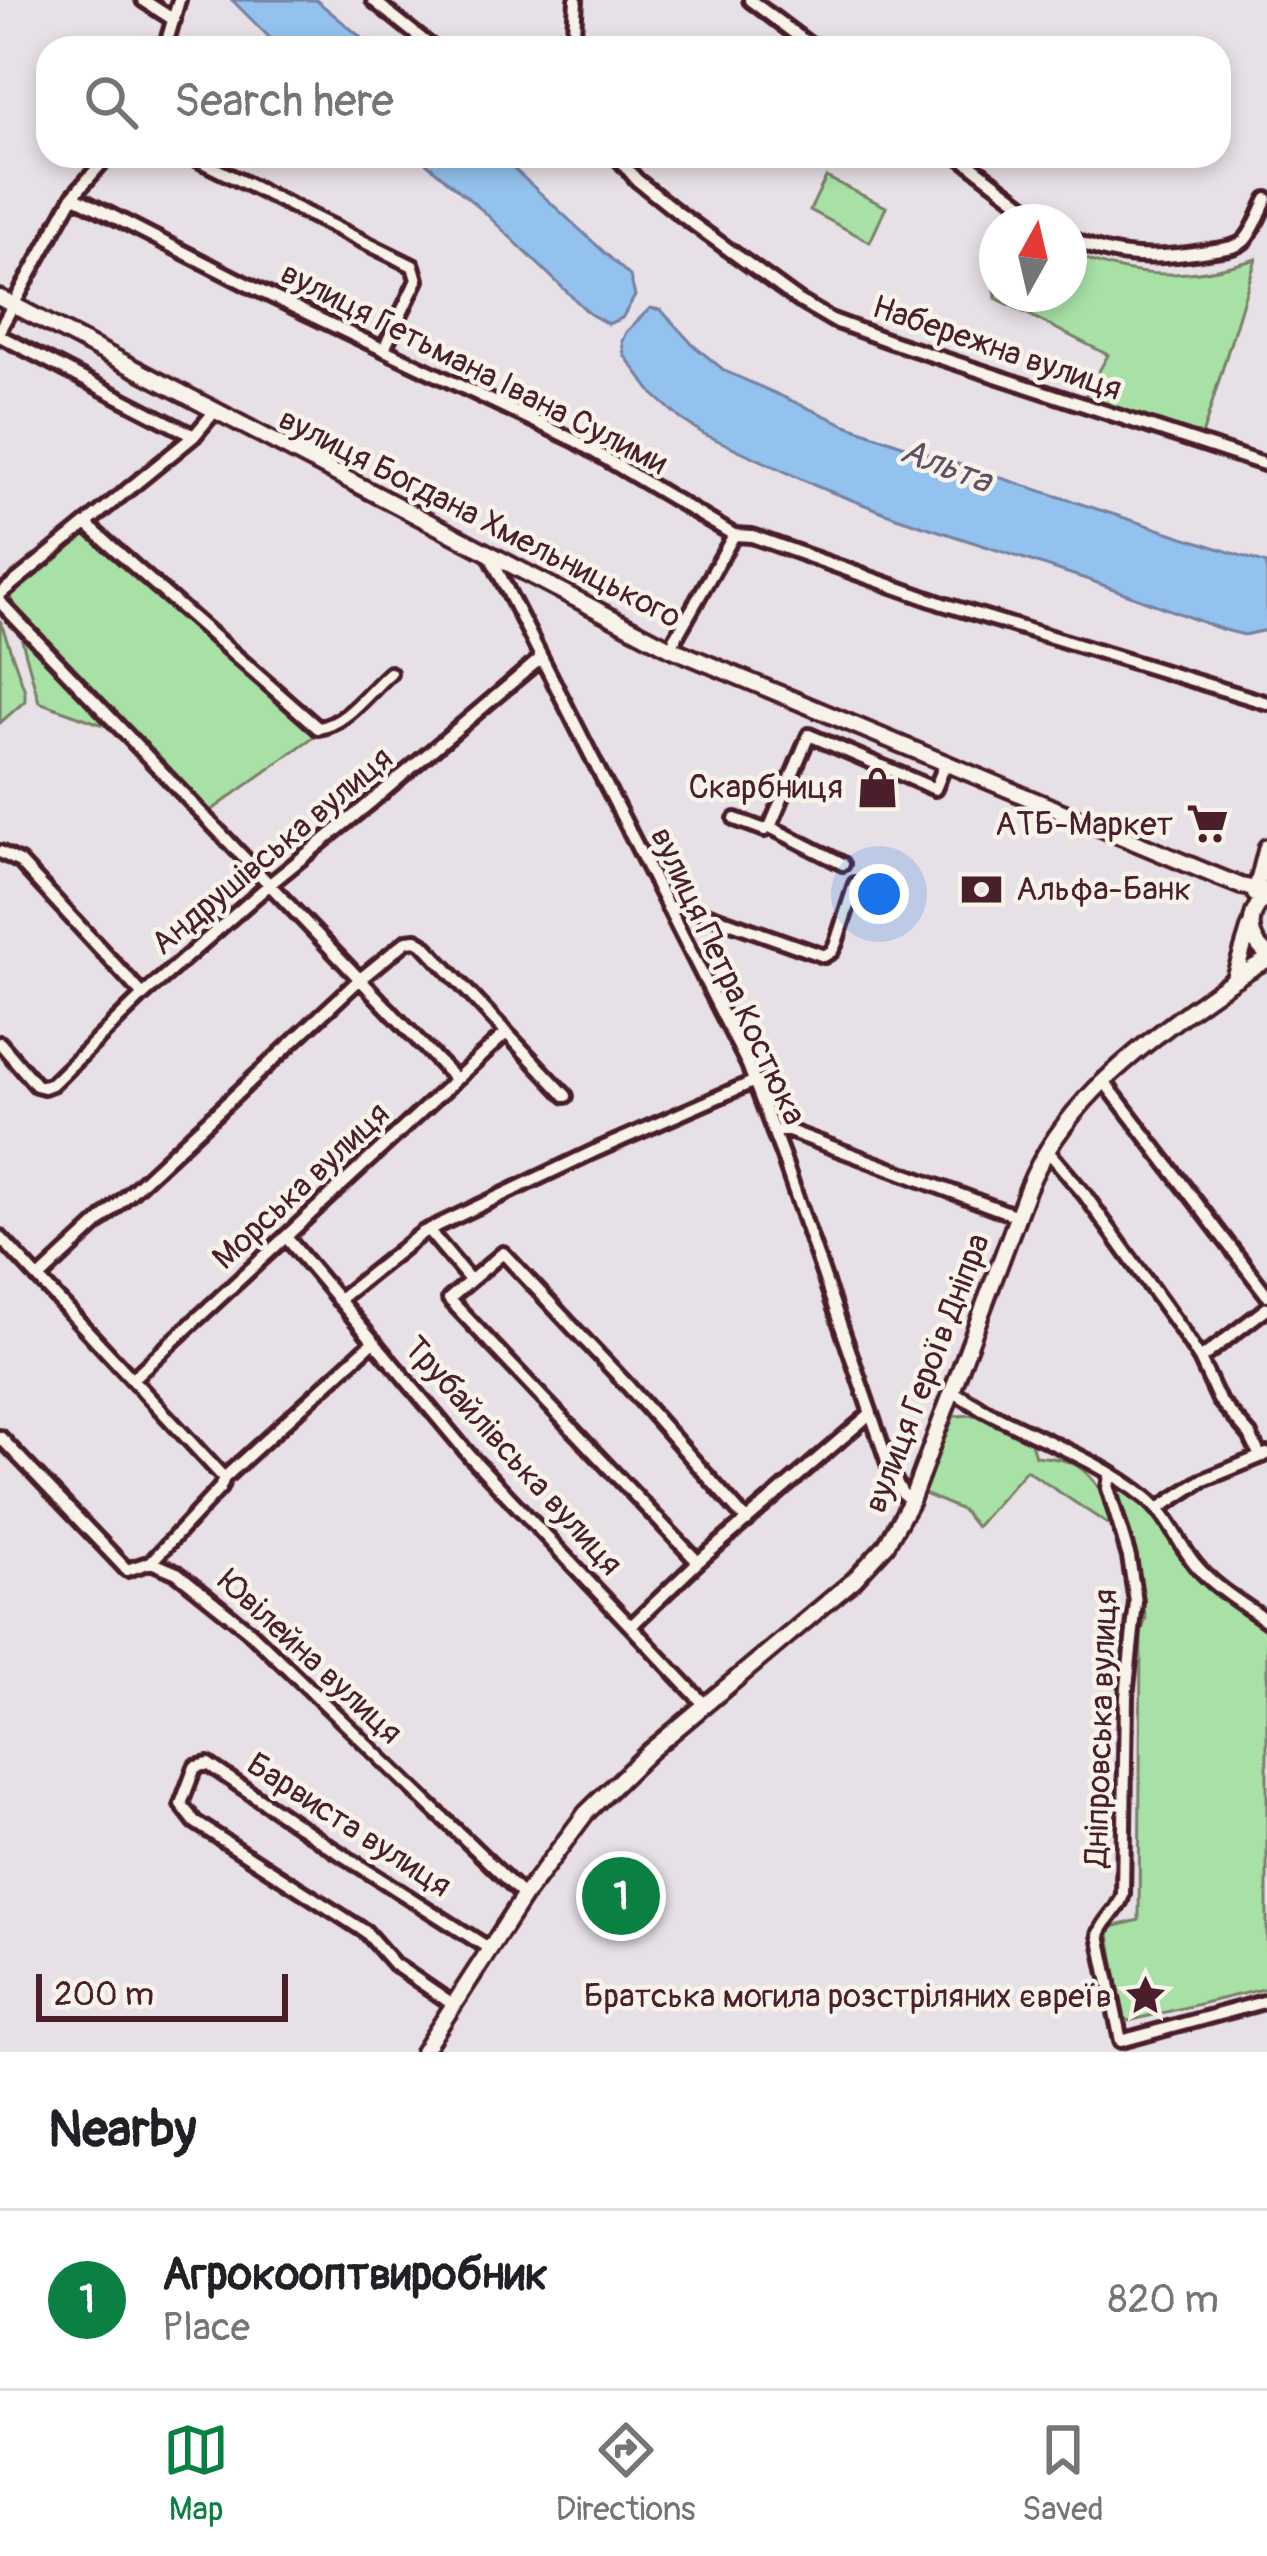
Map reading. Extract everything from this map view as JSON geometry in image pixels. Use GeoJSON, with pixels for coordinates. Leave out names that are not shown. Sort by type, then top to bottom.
{"type":"FeatureCollection","features":[{"type":"Feature","properties":{"kind":"main road","name":"вулиця Богдана Хмельницького"},"geometry":{"type":"LineString","coordinates":[[0,298],[670,648],[1233,883]]}},
{"type":"Feature","properties":{"kind":"main road"},"geometry":{"type":"LineString","coordinates":[[1234,978],[1264,885],[1267,847]]}},
{"type":"Feature","properties":{"kind":"main road"},"geometry":{"type":"LineString","coordinates":[[1264,885],[1252,878],[1233,883],[1246,899],[1254,940],[1267,957]]}},
{"type":"Feature","properties":{"kind":"main road","name":"вулиця Героїв Дніпра"},"geometry":{"type":"LineString","coordinates":[[424,2052],[524,1896],[586,1813],[650,1751],[854,1580],[886,1545],[910,1502],[1017,1216],[1047,1150],[1074,1112],[1103,1080],[1166,1029],[1267,957]]}},
{"type":"Feature","properties":{"kind":"street"},"geometry":{"type":"LineString","coordinates":[[143,0],[174,20]]}},
{"type":"Feature","properties":{"kind":"street"},"geometry":{"type":"LineString","coordinates":[[169,36],[178,0]]}},
{"type":"Feature","properties":{"kind":"street"},"geometry":{"type":"LineString","coordinates":[[373,0],[418,36]]}},
{"type":"Feature","properties":{"kind":"street"},"geometry":{"type":"LineString","coordinates":[[574,36],[575,0]]}},
{"type":"Feature","properties":{"kind":"street"},"geometry":{"type":"LineString","coordinates":[[750,0],[798,36]]}},
{"type":"Feature","properties":{"kind":"street"},"geometry":{"type":"LineString","coordinates":[[97,168],[73,196],[0,333],[194,436]]}},
{"type":"Feature","properties":{"kind":"street"},"geometry":{"type":"LineString","coordinates":[[214,168],[412,266],[417,280],[384,349]]}},
{"type":"Feature","properties":{"kind":"street","name":"Набережна вулиця"},"geometry":{"type":"LineString","coordinates":[[627,168],[713,240],[832,320],[1267,465]]}},
{"type":"Feature","properties":{"kind":"street"},"geometry":{"type":"LineString","coordinates":[[974,168],[1022,204]]}},
{"type":"Feature","properties":{"kind":"street","name":"вулиця Гетьмана Івана Сулими"},"geometry":{"type":"LineString","coordinates":[[73,196],[576,441],[734,535],[752,536],[943,604],[1267,704]]}},
{"type":"Feature","properties":{"kind":"street"},"geometry":{"type":"LineString","coordinates":[[1087,244],[1134,256],[1170,257],[1241,243],[1267,199]]}},
{"type":"Feature","properties":{"kind":"street"},"geometry":{"type":"LineString","coordinates":[[215,411],[194,436],[0,598],[455,1079]]}},
{"type":"Feature","properties":{"kind":"street"},"geometry":{"type":"LineString","coordinates":[[86,524],[318,728],[343,717],[390,673]]}},
{"type":"Feature","properties":{"kind":"street"},"geometry":{"type":"LineString","coordinates":[[670,648],[734,535]]}},
{"type":"Feature","properties":{"kind":"street","name":"вулиця Петра Костюка"},"geometry":{"type":"LineString","coordinates":[[489,554],[755,1081],[892,1475],[910,1502]]}},
{"type":"Feature","properties":{"kind":"street","name":"Андрушівська вулиця"},"geometry":{"type":"LineString","coordinates":[[0,1043],[32,1082],[52,1084],[143,995],[270,884],[541,658]]}},
{"type":"Feature","properties":{"kind":"street"},"geometry":{"type":"LineString","coordinates":[[735,819],[761,829],[770,827],[809,735],[935,790],[945,765]]}},
{"type":"Feature","properties":{"kind":"street"},"geometry":{"type":"LineString","coordinates":[[770,827],[843,864]]}},
{"type":"Feature","properties":{"kind":"street"},"geometry":{"type":"LineString","coordinates":[[0,852],[20,862],[143,995]]}},
{"type":"Feature","properties":{"kind":"street"},"geometry":{"type":"LineString","coordinates":[[668,908],[684,906],[824,956],[836,943],[855,884]]}},
{"type":"Feature","properties":{"kind":"street"},"geometry":{"type":"LineString","coordinates":[[38,1278],[359,980],[412,940],[423,944],[566,1096]]}},
{"type":"Feature","properties":{"kind":"street","name":"Морська вулиця"},"geometry":{"type":"LineString","coordinates":[[132,1379],[506,1033]]}},
{"type":"Feature","properties":{"kind":"street"},"geometry":{"type":"LineString","coordinates":[[1103,1080],[1267,1294]]}},
{"type":"Feature","properties":{"kind":"street"},"geometry":{"type":"LineString","coordinates":[[338,1300],[428,1230],[755,1081]]}},
{"type":"Feature","properties":{"kind":"street"},"geometry":{"type":"LineString","coordinates":[[773,1131],[789,1131],[1017,1216]]}},
{"type":"Feature","properties":{"kind":"street"},"geometry":{"type":"LineString","coordinates":[[1047,1150],[1200,1360],[1219,1400],[1263,1455],[1201,1481],[1158,1509]]}},
{"type":"Feature","properties":{"kind":"street"},"geometry":{"type":"LineString","coordinates":[[428,1230],[470,1280]]}},
{"type":"Feature","properties":{"kind":"street"},"geometry":{"type":"LineString","coordinates":[[0,1237],[224,1478]]}},
{"type":"Feature","properties":{"kind":"street","name":"Трубайлівська вулиця"},"geometry":{"type":"LineString","coordinates":[[286,1237],[470,1456],[705,1706]]}},
{"type":"Feature","properties":{"kind":"street"},"geometry":{"type":"LineString","coordinates":[[698,1562],[448,1299],[502,1253],[747,1520]]}},
{"type":"Feature","properties":{"kind":"street"},"geometry":{"type":"LineString","coordinates":[[1200,1360],[1267,1308]]}},
{"type":"Feature","properties":{"kind":"street"},"geometry":{"type":"LineString","coordinates":[[151,1562],[224,1478],[374,1341]]}},
{"type":"Feature","properties":{"kind":"street"},"geometry":{"type":"LineString","coordinates":[[951,1390],[1147,1498],[1195,1564],[1267,1621]]}},
{"type":"Feature","properties":{"kind":"street"},"geometry":{"type":"LineString","coordinates":[[631,1626],[870,1414]]}},
{"type":"Feature","properties":{"kind":"street","name":"Ювілейна вулиця"},"geometry":{"type":"LineString","coordinates":[[0,1437],[127,1570],[151,1562],[177,1573],[248,1630],[524,1896]]}},
{"type":"Feature","properties":{"kind":"street","name":"Дніпровська вулиця"},"geometry":{"type":"LineString","coordinates":[[1110,1475],[1108,1488],[1129,1557],[1136,1602],[1126,1697],[1123,1894],[1099,1935],[1121,2041],[1128,2046],[1267,2001]]}},
{"type":"Feature","properties":{"kind":"street","name":"Барвиста вулиця"},"geometry":{"type":"LineString","coordinates":[[454,2005],[394,1964],[366,1932],[195,1822],[181,1804],[195,1767],[208,1764],[490,1949]]}},
{"type":"Feature","properties":{"kind":"green space"},"geometry":{"type":"Polygon","coordinates":[[[826,177],[886,207],[870,242],[810,210],[826,177]]]}},
{"type":"Feature","properties":{"kind":"green space"},"geometry":{"type":"Polygon","coordinates":[[[1087,259],[1161,274],[1256,259],[1201,439],[1088,403],[1084,398],[1108,355],[1024,312],[1087,312],[1087,259]]]}},
{"type":"Feature","properties":{"kind":"green space"},"geometry":{"type":"Polygon","coordinates":[[[85,531],[316,735],[208,813],[26,622],[8,594],[85,531]]]}},
{"type":"Feature","properties":{"kind":"green space"},"geometry":{"type":"Polygon","coordinates":[[[0,620],[25,701],[0,723],[0,620]]]}},
{"type":"Feature","properties":{"kind":"green space"},"geometry":{"type":"Polygon","coordinates":[[[20,633],[106,726],[39,702],[20,633]]]}},
{"type":"Feature","properties":{"kind":"green space"},"geometry":{"type":"Polygon","coordinates":[[[979,1415],[1030,1440],[1035,1456],[1066,1461],[1083,1471],[1103,1496],[1109,1525],[1026,1470],[976,1527],[962,1510],[922,1493],[954,1416],[979,1415]]]}},
{"type":"Feature","properties":{"kind":"green space"},"geometry":{"type":"Polygon","coordinates":[[[1121,1488],[1157,1516],[1188,1566],[1267,1628],[1267,1988],[1124,2022],[1108,1928],[1139,1920],[1141,1633],[1146,1618],[1113,1489],[1121,1488]]]}},
{"type":"Feature","properties":{"kind":"water"},"geometry":{"type":"Polygon","coordinates":[[[232,0],[316,0],[360,36],[268,36],[232,0]]]}},
{"type":"Feature","properties":{"kind":"water"},"geometry":{"type":"Polygon","coordinates":[[[432,168],[513,168],[630,276],[635,296],[622,318],[608,324],[590,314],[432,168]]]}},
{"type":"Feature","properties":{"kind":"water","name":"Альта"},"geometry":{"type":"Polygon","coordinates":[[[650,308],[661,310],[725,371],[846,425],[1267,564],[1267,630],[1244,635],[1221,629],[896,517],[704,434],[653,394],[624,355],[626,332],[650,308]]]}},
{"type":"Feature","properties":{"kind":"place","name":"Скарбниця"},"geometry":{"type":"Point","coordinates":[877,787]}},
{"type":"Feature","properties":{"kind":"place","name":"АТБ-Маркет"},"geometry":{"type":"Point","coordinates":[1207,824]}},
{"type":"Feature","properties":{"kind":"place","name":"Альфа-Банк"},"geometry":{"type":"Point","coordinates":[982,889]}},
{"type":"Feature","properties":{"kind":"place","name":"Агрокооптвиробник"},"geometry":{"type":"Point","coordinates":[621,1896]}},
{"type":"Feature","properties":{"kind":"place","name":"Братська могила розстріляних євреїв"},"geometry":{"type":"Point","coordinates":[1146,1996]}}]}
